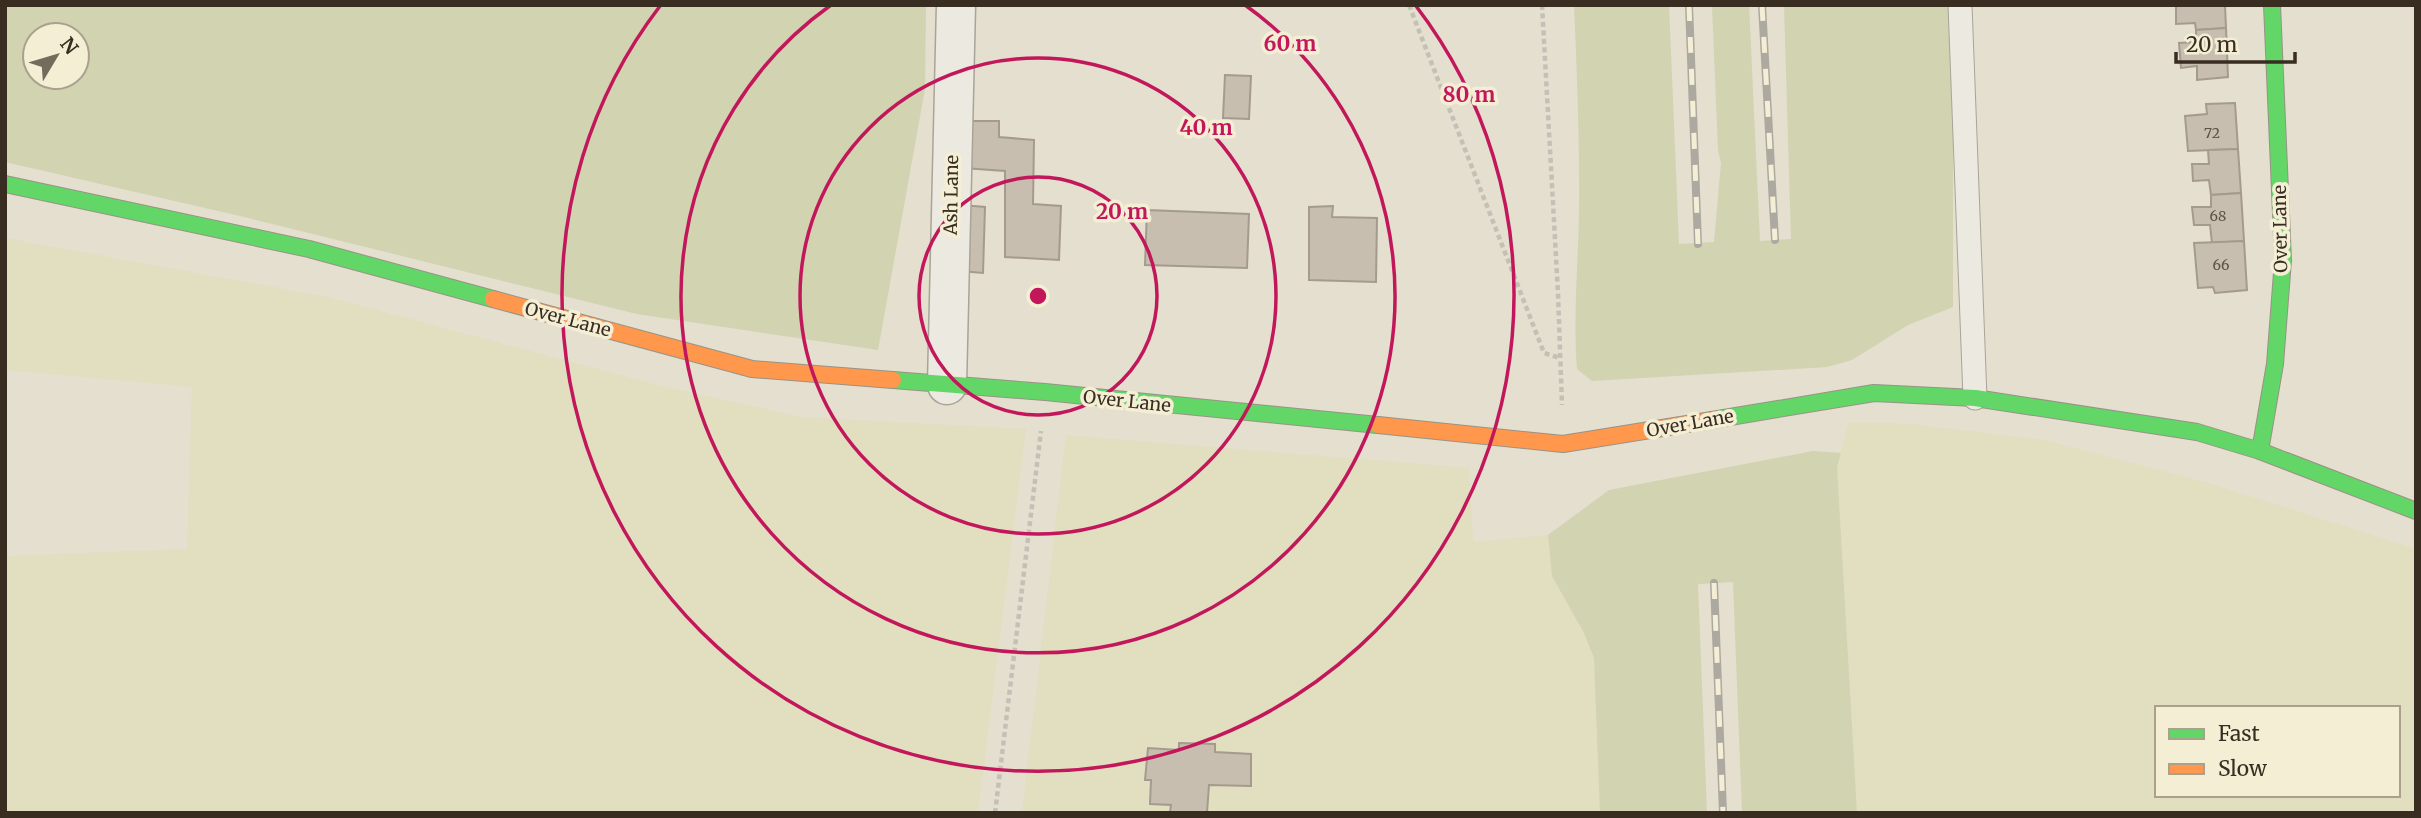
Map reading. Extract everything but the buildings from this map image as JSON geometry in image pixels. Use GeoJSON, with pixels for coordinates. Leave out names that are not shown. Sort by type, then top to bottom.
{"type":"FeatureCollection","features":[{"type":"Feature","properties":{"kind":"street","name":"Ash Lane"},"geometry":{"type":"LineString","coordinates":[[947,385],[956,5]]}},
{"type":"Feature","properties":{"kind":"street","name":"Over Lane"},"geometry":{"type":"LineString","coordinates":[[2260,451],[2275,364],[2283,260],[2272,5]]}},
{"type":"Feature","properties":{"kind":"street","name":"Over Lane"},"geometry":{"type":"LineString","coordinates":[[5,184],[309,249],[752,369],[1045,393],[1563,444],[1874,393],[1975,398],[2197,432],[2260,451],[2416,511]]}},
{"type":"Feature","properties":{"kind":"lane"},"geometry":{"type":"LineString","coordinates":[[1960,5],[1975,398]]}},
{"type":"Feature","properties":{"kind":"path"},"geometry":{"type":"LineString","coordinates":[[1409,5],[1544,352],[1560,358],[1559,293],[1542,5]]}},
{"type":"Feature","properties":{"kind":"path"},"geometry":{"type":"LineString","coordinates":[[995,813],[1045,393]]}},
{"type":"Feature","properties":{"kind":"shaded area"},"geometry":{"type":"Polygon","coordinates":[[[5,238],[328,297],[661,386],[801,417],[1026,429],[978,813],[5,813],[5,556],[187,549],[192,387],[5,370],[5,238]]]}},
{"type":"Feature","properties":{"kind":"shaded area"},"geometry":{"type":"Polygon","coordinates":[[[1849,422],[1911,424],[2044,440],[2205,482],[2416,549],[2416,813],[1857,813],[1837,467],[1849,422]]]}},
{"type":"Feature","properties":{"kind":"shaded area"},"geometry":{"type":"Polygon","coordinates":[[[1066,435],[1469,468],[1473,542],[1548,535],[1552,576],[1584,633],[1594,658],[1600,813],[1022,813],[1066,435]]]}},
{"type":"Feature","properties":{"kind":"green space"},"geometry":{"type":"Polygon","coordinates":[[[5,5],[926,5],[925,89],[878,350],[637,314],[240,216],[5,162],[5,5]]]}},
{"type":"Feature","properties":{"kind":"green space"},"geometry":{"type":"Polygon","coordinates":[[[1574,5],[1669,5],[1679,244],[1714,242],[1721,163],[1718,150],[1712,5],[1749,5],[1760,241],[1791,239],[1784,5],[1949,5],[1953,96],[1953,307],[1908,325],[1852,360],[1827,367],[1592,381],[1577,369],[1576,350],[1579,162],[1574,5]]]}},
{"type":"Feature","properties":{"kind":"green space"},"geometry":{"type":"Polygon","coordinates":[[[1813,451],[1841,453],[1837,467],[1857,813],[1742,813],[1733,582],[1698,584],[1707,813],[1600,813],[1594,658],[1584,633],[1552,576],[1548,535],[1609,490],[1813,451]]]}},
{"type":"Feature","properties":{"kind":"railway"},"geometry":{"type":"LineString","coordinates":[[1689,5],[1698,244]]}},
{"type":"Feature","properties":{"kind":"railway"},"geometry":{"type":"LineString","coordinates":[[1762,5],[1775,240]]}},
{"type":"Feature","properties":{"kind":"railway"},"geometry":{"type":"LineString","coordinates":[[1714,583],[1723,813]]}},
{"type":"Feature","properties":{"kind":"traffic: fast"},"geometry":{"type":"LineString","coordinates":[[2260,451],[2275,364],[2283,260],[2272,5]]}},
{"type":"Feature","properties":{"kind":"traffic: fast"},"geometry":{"type":"LineString","coordinates":[[5,184],[309,249],[493,299]]}},
{"type":"Feature","properties":{"kind":"traffic: fast"},"geometry":{"type":"LineString","coordinates":[[893,380],[1378,425]]}},
{"type":"Feature","properties":{"kind":"traffic: fast"},"geometry":{"type":"LineString","coordinates":[[1712,420],[1874,393],[1975,398],[2197,432],[2260,451],[2416,511]]}},
{"type":"Feature","properties":{"kind":"traffic: slow"},"geometry":{"type":"LineString","coordinates":[[493,299],[752,369],[893,380]]}},
{"type":"Feature","properties":{"kind":"traffic: slow"},"geometry":{"type":"LineString","coordinates":[[1378,425],[1563,444],[1712,420]]}}]}
